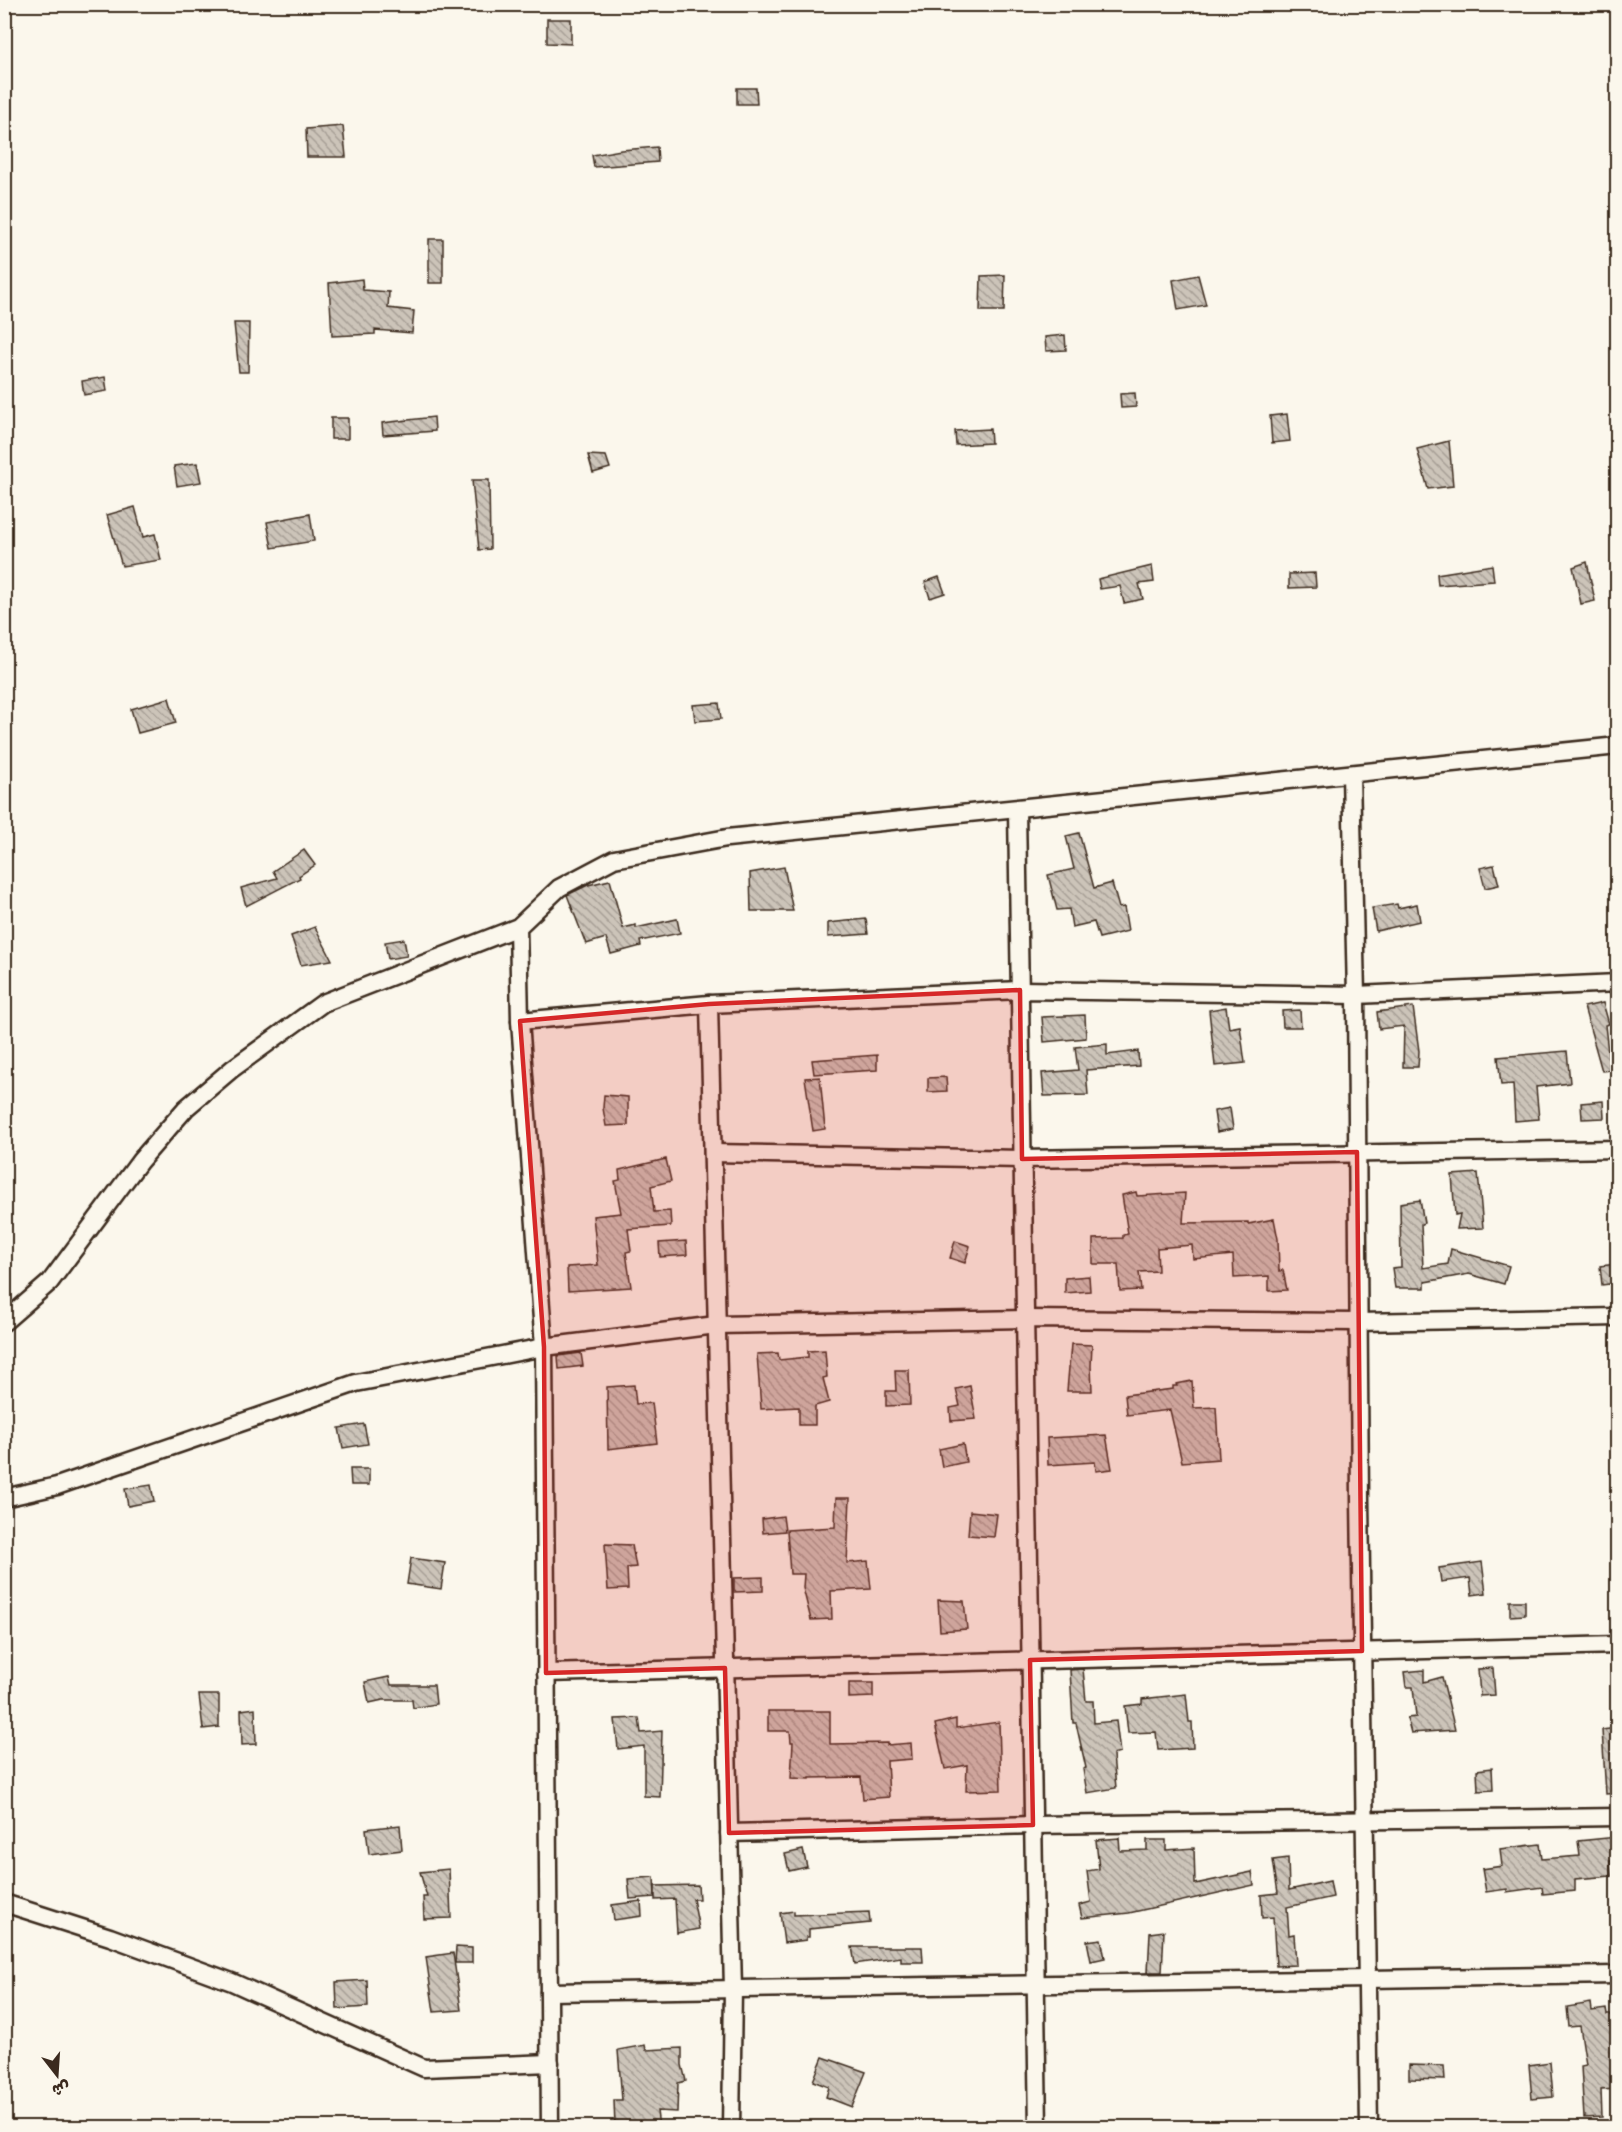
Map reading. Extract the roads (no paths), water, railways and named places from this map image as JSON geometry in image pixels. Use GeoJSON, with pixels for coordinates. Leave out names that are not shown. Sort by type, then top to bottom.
{"type":"FeatureCollection","features":[{"type":"Feature","properties":{"kind":"street"},"geometry":{"type":"LineString","coordinates":[[4,1322],[50,1282],[140,1161],[186,1108],[232,1069],[323,1003],[518,927],[559,888],[614,859],[728,838],[1017,810],[1617,746]]}},
{"type":"Feature","properties":{"kind":"street"},"geometry":{"type":"LineString","coordinates":[[1351,774],[1356,995],[1369,2127]]}},
{"type":"Feature","properties":{"kind":"street"},"geometry":{"type":"LineString","coordinates":[[1017,810],[1038,2127]]}},
{"type":"Feature","properties":{"kind":"street"},"geometry":{"type":"LineString","coordinates":[[518,927],[520,1021],[543,1347],[550,2127]]}},
{"type":"Feature","properties":{"kind":"street"},"geometry":{"type":"LineString","coordinates":[[520,1021],[709,1004],[1020,990],[1356,995],[1617,983]]}},
{"type":"Feature","properties":{"kind":"street"},"geometry":{"type":"LineString","coordinates":[[709,1004],[733,1989],[731,2127]]}},
{"type":"Feature","properties":{"kind":"street"},"geometry":{"type":"LineString","coordinates":[[713,1153],[1022,1159],[1617,1149]]}},
{"type":"Feature","properties":{"kind":"street"},"geometry":{"type":"LineString","coordinates":[[4,1497],[57,1486],[356,1383],[543,1347],[716,1325],[1025,1319],[1358,1322],[1617,1317]]}},
{"type":"Feature","properties":{"kind":"street"},"geometry":{"type":"LineString","coordinates":[[546,1673],[1617,1645]]}},
{"type":"Feature","properties":{"kind":"street"},"geometry":{"type":"LineString","coordinates":[[729,1833],[1033,1825],[1617,1817]]}},
{"type":"Feature","properties":{"kind":"street"},"geometry":{"type":"LineString","coordinates":[[4,1904],[110,1937],[232,1982],[424,2068],[550,2063]]}},
{"type":"Feature","properties":{"kind":"street"},"geometry":{"type":"LineString","coordinates":[[549,1992],[1617,1975]]}}]}
